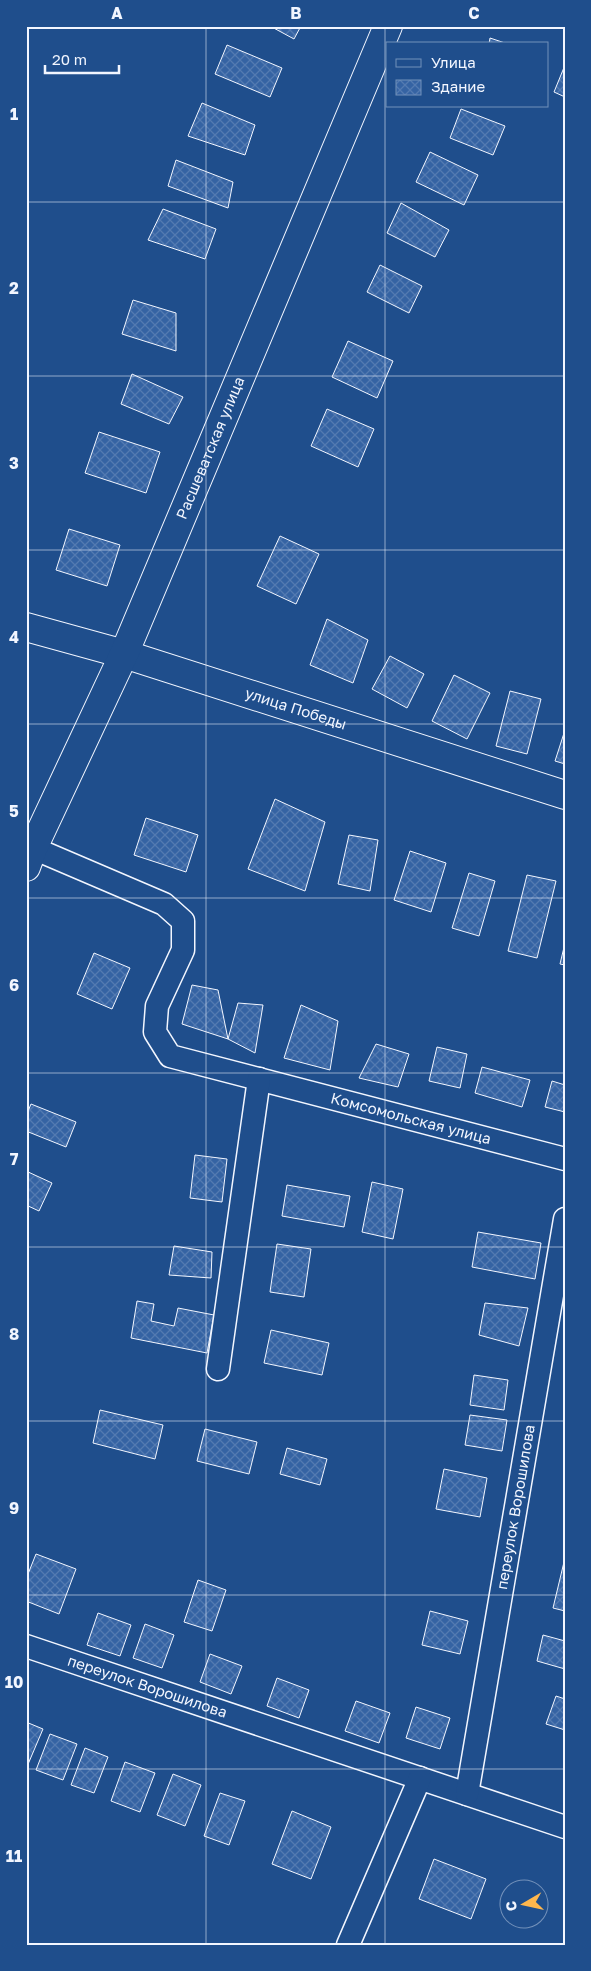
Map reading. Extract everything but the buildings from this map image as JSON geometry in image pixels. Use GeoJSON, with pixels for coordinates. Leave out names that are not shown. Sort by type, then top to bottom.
{"type":"FeatureCollection","features":[{"type":"Feature","properties":{"kind":"street","name":"Расшеватская улица"},"geometry":{"type":"LineString","coordinates":[[30,857],[124,654],[388,26]]}},
{"type":"Feature","properties":{"kind":"street","name":"улица Победы"},"geometry":{"type":"LineString","coordinates":[[26,627],[124,654],[565,795]]}},
{"type":"Feature","properties":{"kind":"street","name":"Комсомольская улица"},"geometry":{"type":"LineString","coordinates":[[30,857],[164,904],[182,922],[183,950],[157,1006],[155,1032],[170,1056],[565,1159]]}},
{"type":"Feature","properties":{"kind":"street"},"geometry":{"type":"LineString","coordinates":[[218,1369],[259,1079]]}},
{"type":"Feature","properties":{"kind":"street","name":"переулок Ворошилова"},"geometry":{"type":"LineString","coordinates":[[467,1794],[565,1220]]}},
{"type":"Feature","properties":{"kind":"street","name":"переулок Ворошилова"},"geometry":{"type":"LineString","coordinates":[[26,1646],[565,1827]]}},
{"type":"Feature","properties":{"kind":"street"},"geometry":{"type":"LineString","coordinates":[[348,1945],[420,1778]]}}]}
